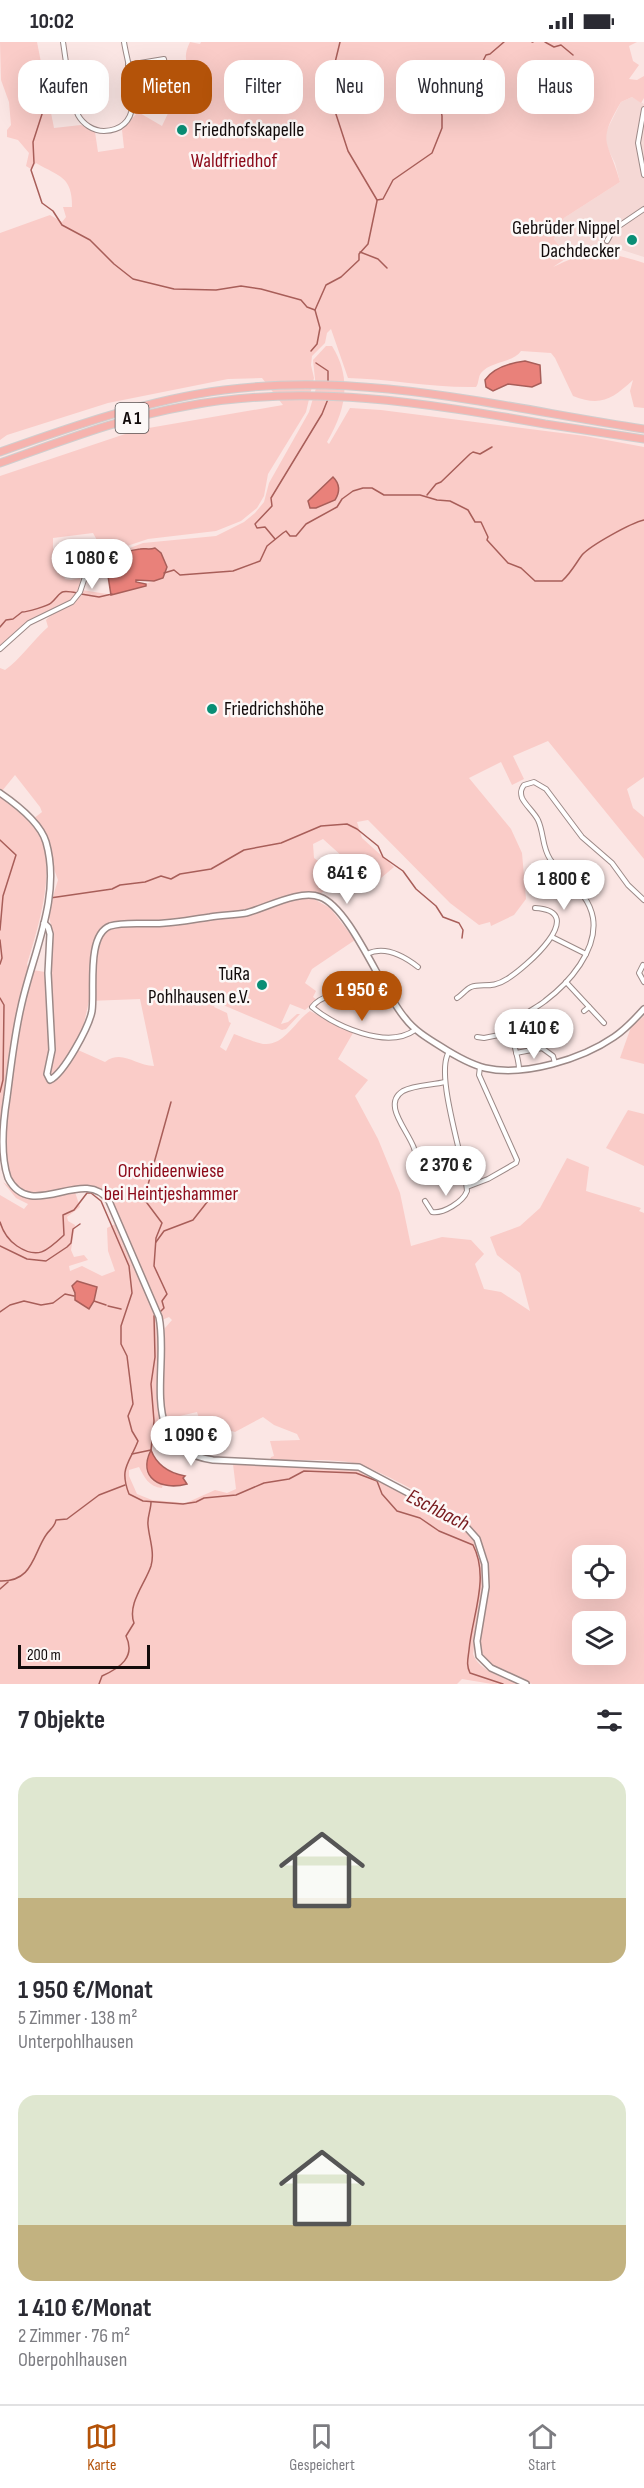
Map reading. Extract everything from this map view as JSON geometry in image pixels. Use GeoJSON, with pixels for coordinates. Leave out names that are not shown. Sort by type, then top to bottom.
{"type":"FeatureCollection","features":[{"type":"Feature","properties":{"kind":"highway","name":"A 1"},"geometry":{"type":"LineString","coordinates":[[0,452],[127,410],[192,394],[261,386],[325,385],[393,389],[644,429]]}},
{"type":"Feature","properties":{"kind":"highway","name":"A 1"},"geometry":{"type":"LineString","coordinates":[[0,463],[102,428],[162,411],[230,399],[270,396],[330,395],[384,399],[644,439]]}},
{"type":"Feature","properties":{"kind":"main road"},"geometry":{"type":"LineString","coordinates":[[0,793],[28,817],[45,840],[49,886],[44,923],[18,1020],[2,1131],[5,1171],[13,1186],[28,1195],[46,1196],[87,1187],[100,1192],[109,1201],[159,1317],[162,1337],[160,1389],[166,1428],[174,1442],[188,1453],[219,1461],[362,1467],[449,1514],[467,1527],[479,1543],[486,1572],[486,1591],[477,1641],[479,1656],[491,1668],[526,1684]]}},
{"type":"Feature","properties":{"kind":"main road"},"geometry":{"type":"LineString","coordinates":[[44,923],[50,934],[48,981],[52,1050],[47,1074],[50,1080],[54,1078],[69,1057],[92,1012],[93,968],[100,934],[110,927],[244,913],[310,895],[327,900],[355,936],[397,1007],[415,1030],[449,1052],[480,1067],[493,1070],[519,1069],[555,1063],[583,1054],[613,1038],[644,1009]]}},
{"type":"Feature","properties":{"kind":"street"},"geometry":{"type":"LineString","coordinates":[[63,42],[78,114],[87,125],[95,129],[114,129],[131,114]]}},
{"type":"Feature","properties":{"kind":"street"},"geometry":{"type":"LineString","coordinates":[[124,42],[127,60]]}},
{"type":"Feature","properties":{"kind":"street"},"geometry":{"type":"LineString","coordinates":[[644,109],[638,143],[644,175]]}},
{"type":"Feature","properties":{"kind":"street"},"geometry":{"type":"LineString","coordinates":[[607,242],[613,230],[644,209]]}},
{"type":"Feature","properties":{"kind":"street"},"geometry":{"type":"LineString","coordinates":[[0,649],[29,623],[72,602],[80,592],[85,573],[110,555]]}},
{"type":"Feature","properties":{"kind":"street"},"geometry":{"type":"LineString","coordinates":[[519,1069],[514,1032],[522,1016],[545,1001],[566,982],[586,954],[593,935],[591,911],[582,893],[555,866],[548,855],[538,819],[522,797],[521,791],[524,785],[534,782],[546,789],[582,837],[612,863],[628,885],[644,900]]}},
{"type":"Feature","properties":{"kind":"street"},"geometry":{"type":"LineString","coordinates":[[457,998],[472,987],[490,986],[507,979],[552,937],[557,926],[554,916],[547,911],[535,908]]}},
{"type":"Feature","properties":{"kind":"street"},"geometry":{"type":"LineString","coordinates":[[552,937],[586,954]]}},
{"type":"Feature","properties":{"kind":"street"},"geometry":{"type":"LineString","coordinates":[[367,954],[378,950],[392,952],[418,967]]}},
{"type":"Feature","properties":{"kind":"street"},"geometry":{"type":"LineString","coordinates":[[643,965],[639,973],[644,982]]}},
{"type":"Feature","properties":{"kind":"street"},"geometry":{"type":"LineString","coordinates":[[383,981],[367,993],[331,997],[317,1002],[312,1007],[359,1033],[374,1038],[390,1038],[415,1030]]}},
{"type":"Feature","properties":{"kind":"street"},"geometry":{"type":"LineString","coordinates":[[566,982],[604,1023]]}},
{"type":"Feature","properties":{"kind":"street"},"geometry":{"type":"LineString","coordinates":[[584,1011],[589,1007]]}},
{"type":"Feature","properties":{"kind":"street"},"geometry":{"type":"LineString","coordinates":[[477,1037],[484,1038],[514,1032]]}},
{"type":"Feature","properties":{"kind":"street"},"geometry":{"type":"LineString","coordinates":[[516,1053],[542,1048],[553,1056],[555,1063]]}},
{"type":"Feature","properties":{"kind":"street"},"geometry":{"type":"LineString","coordinates":[[425,1201],[432,1212],[439,1213],[464,1198],[467,1187],[445,1082],[444,1062],[449,1052]]}},
{"type":"Feature","properties":{"kind":"street"},"geometry":{"type":"LineString","coordinates":[[467,1187],[504,1172],[516,1164],[517,1160],[479,1075],[480,1067]]}},
{"type":"Feature","properties":{"kind":"street"},"geometry":{"type":"LineString","coordinates":[[415,1160],[415,1150],[395,1110],[397,1099],[404,1091],[445,1082]]}},
{"type":"Feature","properties":{"kind":"shaded area"},"geometry":{"type":"Polygon","coordinates":[[[632,97],[644,104],[644,257],[619,249],[612,252],[590,250],[568,257],[554,239],[564,218],[620,182],[615,163],[605,143],[606,132],[621,102],[632,97]]]}},
{"type":"Feature","properties":{"kind":"shaded area"},"geometry":{"type":"Polygon","coordinates":[[[525,361],[540,365],[541,383],[532,387],[508,384],[493,391],[486,387],[485,380],[497,369],[525,361]]]}},
{"type":"Feature","properties":{"kind":"shaded area"},"geometry":{"type":"Polygon","coordinates":[[[333,477],[338,488],[335,500],[316,508],[310,508],[308,501],[333,477]]]}},
{"type":"Feature","properties":{"kind":"shaded area"},"geometry":{"type":"Polygon","coordinates":[[[155,548],[161,553],[167,567],[163,578],[154,581],[136,580],[146,586],[111,595],[106,563],[131,551],[155,548]]]}},
{"type":"Feature","properties":{"kind":"shaded area"},"geometry":{"type":"Polygon","coordinates":[[[77,1281],[97,1287],[94,1301],[89,1309],[75,1300],[72,1286],[77,1281]]]}},
{"type":"Feature","properties":{"kind":"shaded area"},"geometry":{"type":"Polygon","coordinates":[[[151,1450],[164,1468],[185,1476],[183,1478],[187,1484],[168,1486],[154,1480],[147,1468],[151,1450]]]}},
{"type":"Feature","properties":{"kind":"green space","name":"Waldfriedhof"},"geometry":{"type":"Polygon","coordinates":[[[0,42],[37,42],[41,60],[18,60],[18,114],[51,114],[54,128],[81,125],[95,132],[98,152],[124,148],[122,130],[136,114],[141,114],[162,126],[168,114],[212,114],[212,60],[186,60],[190,42],[200,44],[201,42],[637,42],[629,46],[633,61],[639,65],[629,79],[637,80],[644,76],[644,98],[641,103],[632,97],[621,102],[613,116],[607,135],[608,149],[620,182],[564,218],[554,239],[568,257],[553,267],[577,257],[597,253],[644,263],[644,408],[634,407],[630,391],[633,380],[619,392],[599,401],[573,396],[551,353],[521,351],[513,358],[485,369],[476,387],[348,378],[331,329],[327,333],[325,343],[312,356],[311,365],[314,378],[306,412],[268,474],[264,496],[257,508],[241,521],[216,531],[148,539],[118,549],[113,540],[98,542],[93,533],[53,538],[53,548],[65,579],[80,578],[77,594],[64,604],[29,622],[0,648],[0,476],[137,430],[283,405],[262,378],[228,379],[108,403],[7,435],[0,440],[0,233],[50,215],[62,222],[66,217],[63,207],[72,207],[67,183],[58,175],[36,163],[31,169],[26,166],[29,153],[18,140],[7,137],[7,130],[11,125],[9,102],[1,80],[0,42]]]}},
{"type":"Feature","properties":{"kind":"green space","name":"Orchideenwiese bei Heintjeshammer"},"geometry":{"type":"Polygon","coordinates":[[[326,346],[332,346],[343,371],[344,395],[338,419],[327,442],[329,444],[350,408],[585,436],[644,447],[644,777],[627,789],[633,808],[644,817],[644,859],[548,741],[513,756],[524,779],[512,785],[501,762],[469,778],[511,829],[522,853],[526,899],[514,915],[491,926],[490,922],[479,925],[450,903],[368,820],[357,822],[362,838],[394,867],[381,878],[343,857],[323,839],[313,844],[314,858],[324,865],[325,890],[314,899],[330,908],[355,940],[312,969],[305,983],[316,991],[313,997],[317,1000],[305,1010],[290,1004],[281,1024],[300,1014],[286,1029],[282,1030],[216,1002],[214,1007],[227,1013],[231,1023],[220,1047],[226,1051],[234,1034],[262,1044],[278,1041],[310,1011],[353,1033],[338,1059],[368,1080],[355,1096],[378,1139],[400,1193],[411,1246],[442,1237],[471,1240],[484,1254],[475,1264],[484,1289],[501,1292],[530,1311],[520,1273],[497,1255],[490,1237],[520,1226],[540,1208],[567,1158],[589,1167],[586,1191],[641,1208],[639,1211],[644,1213],[644,1684],[532,1684],[491,1664],[482,1653],[480,1645],[489,1580],[487,1558],[481,1544],[466,1523],[414,1490],[367,1467],[348,1462],[270,1460],[274,1456],[270,1441],[300,1440],[297,1434],[274,1425],[263,1417],[235,1432],[228,1430],[226,1424],[209,1430],[202,1427],[197,1412],[171,1418],[176,1432],[172,1434],[165,1410],[163,1385],[164,1335],[165,1328],[172,1320],[169,1317],[162,1320],[110,1198],[102,1190],[85,1185],[33,1194],[15,1184],[7,1170],[6,1126],[21,1026],[33,970],[45,972],[51,970],[52,929],[48,913],[58,880],[50,851],[33,819],[42,812],[40,807],[15,775],[2,791],[0,790],[0,668],[5,670],[16,661],[48,627],[46,620],[78,596],[82,590],[113,595],[154,581],[148,550],[140,549],[116,556],[117,553],[143,543],[216,536],[244,522],[255,513],[264,502],[269,483],[309,412],[316,388],[313,360],[326,346]],[[140,999],[89,1001],[78,1050],[105,1062],[118,1057],[154,1066],[140,999]]]}},
{"type":"Feature","properties":{"kind":"green space"},"geometry":{"type":"Polygon","coordinates":[[[0,795],[35,828],[44,847],[47,863],[44,899],[19,1003],[0,1134],[0,795]]]}},
{"type":"Feature","properties":{"kind":"green space"},"geometry":{"type":"Polygon","coordinates":[[[644,1016],[644,1064],[620,1058],[631,1027],[644,1016]]]}},
{"type":"Feature","properties":{"kind":"green space"},"geometry":{"type":"Polygon","coordinates":[[[628,1110],[644,1114],[644,1166],[606,1148],[628,1110]]]}},
{"type":"Feature","properties":{"kind":"green space"},"geometry":{"type":"Polygon","coordinates":[[[3,1182],[21,1195],[38,1200],[75,1192],[80,1207],[67,1217],[68,1221],[75,1225],[71,1250],[74,1257],[84,1255],[88,1260],[69,1266],[70,1271],[82,1266],[102,1276],[115,1271],[108,1251],[107,1228],[117,1223],[157,1316],[158,1398],[162,1422],[155,1430],[156,1440],[148,1456],[157,1482],[163,1484],[162,1488],[150,1484],[139,1467],[129,1470],[129,1476],[137,1494],[152,1500],[186,1503],[215,1490],[227,1493],[236,1489],[233,1464],[360,1469],[374,1475],[456,1521],[475,1541],[481,1560],[484,1587],[473,1654],[480,1665],[486,1669],[519,1684],[492,1684],[462,1679],[457,1684],[0,1684],[0,1195],[24,1209],[28,1204],[16,1198],[3,1182]]]}},
{"type":"Feature","properties":{"kind":"waterway"},"geometry":{"type":"LineString","coordinates":[[340,42],[331,79],[332,102],[348,151],[377,200]]}},
{"type":"Feature","properties":{"kind":"waterway"},"geometry":{"type":"LineString","coordinates":[[377,200],[383,199],[393,180],[432,153],[442,128],[438,92],[451,80],[459,77],[462,72],[482,63],[486,55],[504,42]]}},
{"type":"Feature","properties":{"kind":"waterway"},"geometry":{"type":"LineString","coordinates":[[545,42],[554,47],[561,45],[573,55]]}},
{"type":"Feature","properties":{"kind":"waterway"},"geometry":{"type":"LineString","coordinates":[[42,114],[33,142],[34,163],[31,170],[42,203],[53,211],[62,225],[90,240],[133,279],[174,289],[216,290],[241,286],[261,289],[301,300],[307,307],[315,310]]}},
{"type":"Feature","properties":{"kind":"waterway"},"geometry":{"type":"LineString","coordinates":[[311,351],[317,344],[320,328],[315,310],[326,285],[341,277],[359,260],[359,254],[368,244],[377,201]]}},
{"type":"Feature","properties":{"kind":"waterway"},"geometry":{"type":"LineString","coordinates":[[360,252],[378,259],[387,268]]}},
{"type":"Feature","properties":{"kind":"waterway"},"geometry":{"type":"LineString","coordinates":[[316,363],[328,371],[328,383]]}},
{"type":"Feature","properties":{"kind":"waterway"},"geometry":{"type":"LineString","coordinates":[[275,539],[265,527],[257,528],[255,524],[272,506],[271,498],[322,414],[328,399]]}},
{"type":"Feature","properties":{"kind":"waterway"},"geometry":{"type":"LineString","coordinates":[[427,495],[470,454],[473,452],[480,454],[492,447]]}},
{"type":"Feature","properties":{"kind":"waterway"},"geometry":{"type":"LineString","coordinates":[[164,573],[174,570],[180,575],[233,571],[260,561],[267,546],[283,533],[286,531],[290,536],[296,536],[306,524],[337,507],[342,499],[353,491],[363,488],[372,488],[384,495],[420,495],[450,501],[468,510],[475,522],[481,522],[488,537],[487,540],[508,563],[521,568],[535,581],[562,581],[587,551],[630,525],[644,520]]}},
{"type":"Feature","properties":{"kind":"waterway"},"geometry":{"type":"LineString","coordinates":[[0,627],[6,620],[13,619],[22,612],[49,604],[61,593],[66,591],[77,593]]}},
{"type":"Feature","properties":{"kind":"waterway"},"geometry":{"type":"LineString","coordinates":[[81,594],[99,597],[112,594]]}},
{"type":"Feature","properties":{"kind":"waterway"},"geometry":{"type":"LineString","coordinates":[[50,898],[112,889],[120,885],[145,882],[161,876],[171,879],[180,874],[211,869],[244,850],[281,843],[321,826],[347,824],[378,846],[383,857],[403,871],[416,889],[436,906],[443,917],[459,923],[463,930],[462,938]]}},
{"type":"Feature","properties":{"kind":"waterway","name":"Eschbach"},"geometry":{"type":"LineString","coordinates":[[0,840],[16,855],[3,896],[0,930]]}},
{"type":"Feature","properties":{"kind":"waterway","name":"Eschbach"},"geometry":{"type":"LineString","coordinates":[[0,940],[2,958],[0,964]]}},
{"type":"Feature","properties":{"kind":"waterway","name":"Eschbach"},"geometry":{"type":"LineString","coordinates":[[0,998],[4,1005],[3,1080],[0,1092]]}},
{"type":"Feature","properties":{"kind":"waterway"},"geometry":{"type":"LineString","coordinates":[[160,1312],[164,1308],[162,1301],[167,1294],[154,1266],[156,1238],[162,1223],[144,1199],[171,1102]]}},
{"type":"Feature","properties":{"kind":"waterway"},"geometry":{"type":"LineString","coordinates":[[156,1242],[164,1231],[193,1220],[215,1192],[226,1190]]}},
{"type":"Feature","properties":{"kind":"waterway","name":"Eschbach"},"geometry":{"type":"LineString","coordinates":[[0,1222],[6,1236],[14,1244],[24,1250],[42,1252],[64,1235],[63,1215],[74,1210],[87,1193],[91,1193],[101,1201],[129,1266],[132,1293],[121,1326],[121,1344],[127,1356],[133,1404],[128,1416],[132,1431],[138,1441],[125,1472],[129,1494],[143,1501],[183,1504],[204,1498],[236,1495],[264,1483],[289,1479],[304,1471],[356,1473],[377,1481],[382,1494],[397,1511],[420,1518],[439,1531],[473,1545],[478,1558],[480,1584],[468,1667],[470,1673],[503,1684]]}},
{"type":"Feature","properties":{"kind":"waterway"},"geometry":{"type":"LineString","coordinates":[[0,1246],[27,1259],[46,1261],[71,1243],[73,1229],[80,1224]]}},
{"type":"Feature","properties":{"kind":"waterway"},"geometry":{"type":"LineString","coordinates":[[0,1312],[10,1305],[24,1301],[41,1305],[53,1303],[65,1294],[74,1296]]}},
{"type":"Feature","properties":{"kind":"waterway"},"geometry":{"type":"LineString","coordinates":[[94,1301],[106,1305]]}},
{"type":"Feature","properties":{"kind":"waterway"},"geometry":{"type":"LineString","coordinates":[[108,1306],[121,1309]]}},
{"type":"Feature","properties":{"kind":"waterway"},"geometry":{"type":"LineString","coordinates":[[132,1454],[151,1450],[154,1421],[151,1384],[155,1357],[154,1316],[156,1315]]}},
{"type":"Feature","properties":{"kind":"waterway"},"geometry":{"type":"LineString","coordinates":[[0,1581],[11,1580],[26,1572],[56,1520],[67,1519],[99,1495],[125,1485]]}},
{"type":"Feature","properties":{"kind":"waterway"},"geometry":{"type":"LineString","coordinates":[[99,1684],[102,1676],[115,1669],[128,1656],[129,1643],[126,1636],[134,1623],[132,1616],[135,1601],[152,1561],[148,1522],[151,1502]]}},
{"type":"Feature","properties":{"kind":"waterway"},"geometry":{"type":"LineString","coordinates":[[0,1589],[8,1582]]}},
{"type":"Feature","properties":{"kind":"place","name":"Friedhofskapelle"},"geometry":{"type":"Point","coordinates":[182,130]}},
{"type":"Feature","properties":{"kind":"place","name":"Gebrüder Nippel Dachdecker"},"geometry":{"type":"Point","coordinates":[632,240]}},
{"type":"Feature","properties":{"kind":"place","name":"Friedrichshöhe"},"geometry":{"type":"Point","coordinates":[212,709]}},
{"type":"Feature","properties":{"kind":"place","name":"TuRa Pohlhausen e.V."},"geometry":{"type":"Point","coordinates":[262,985]}}]}
